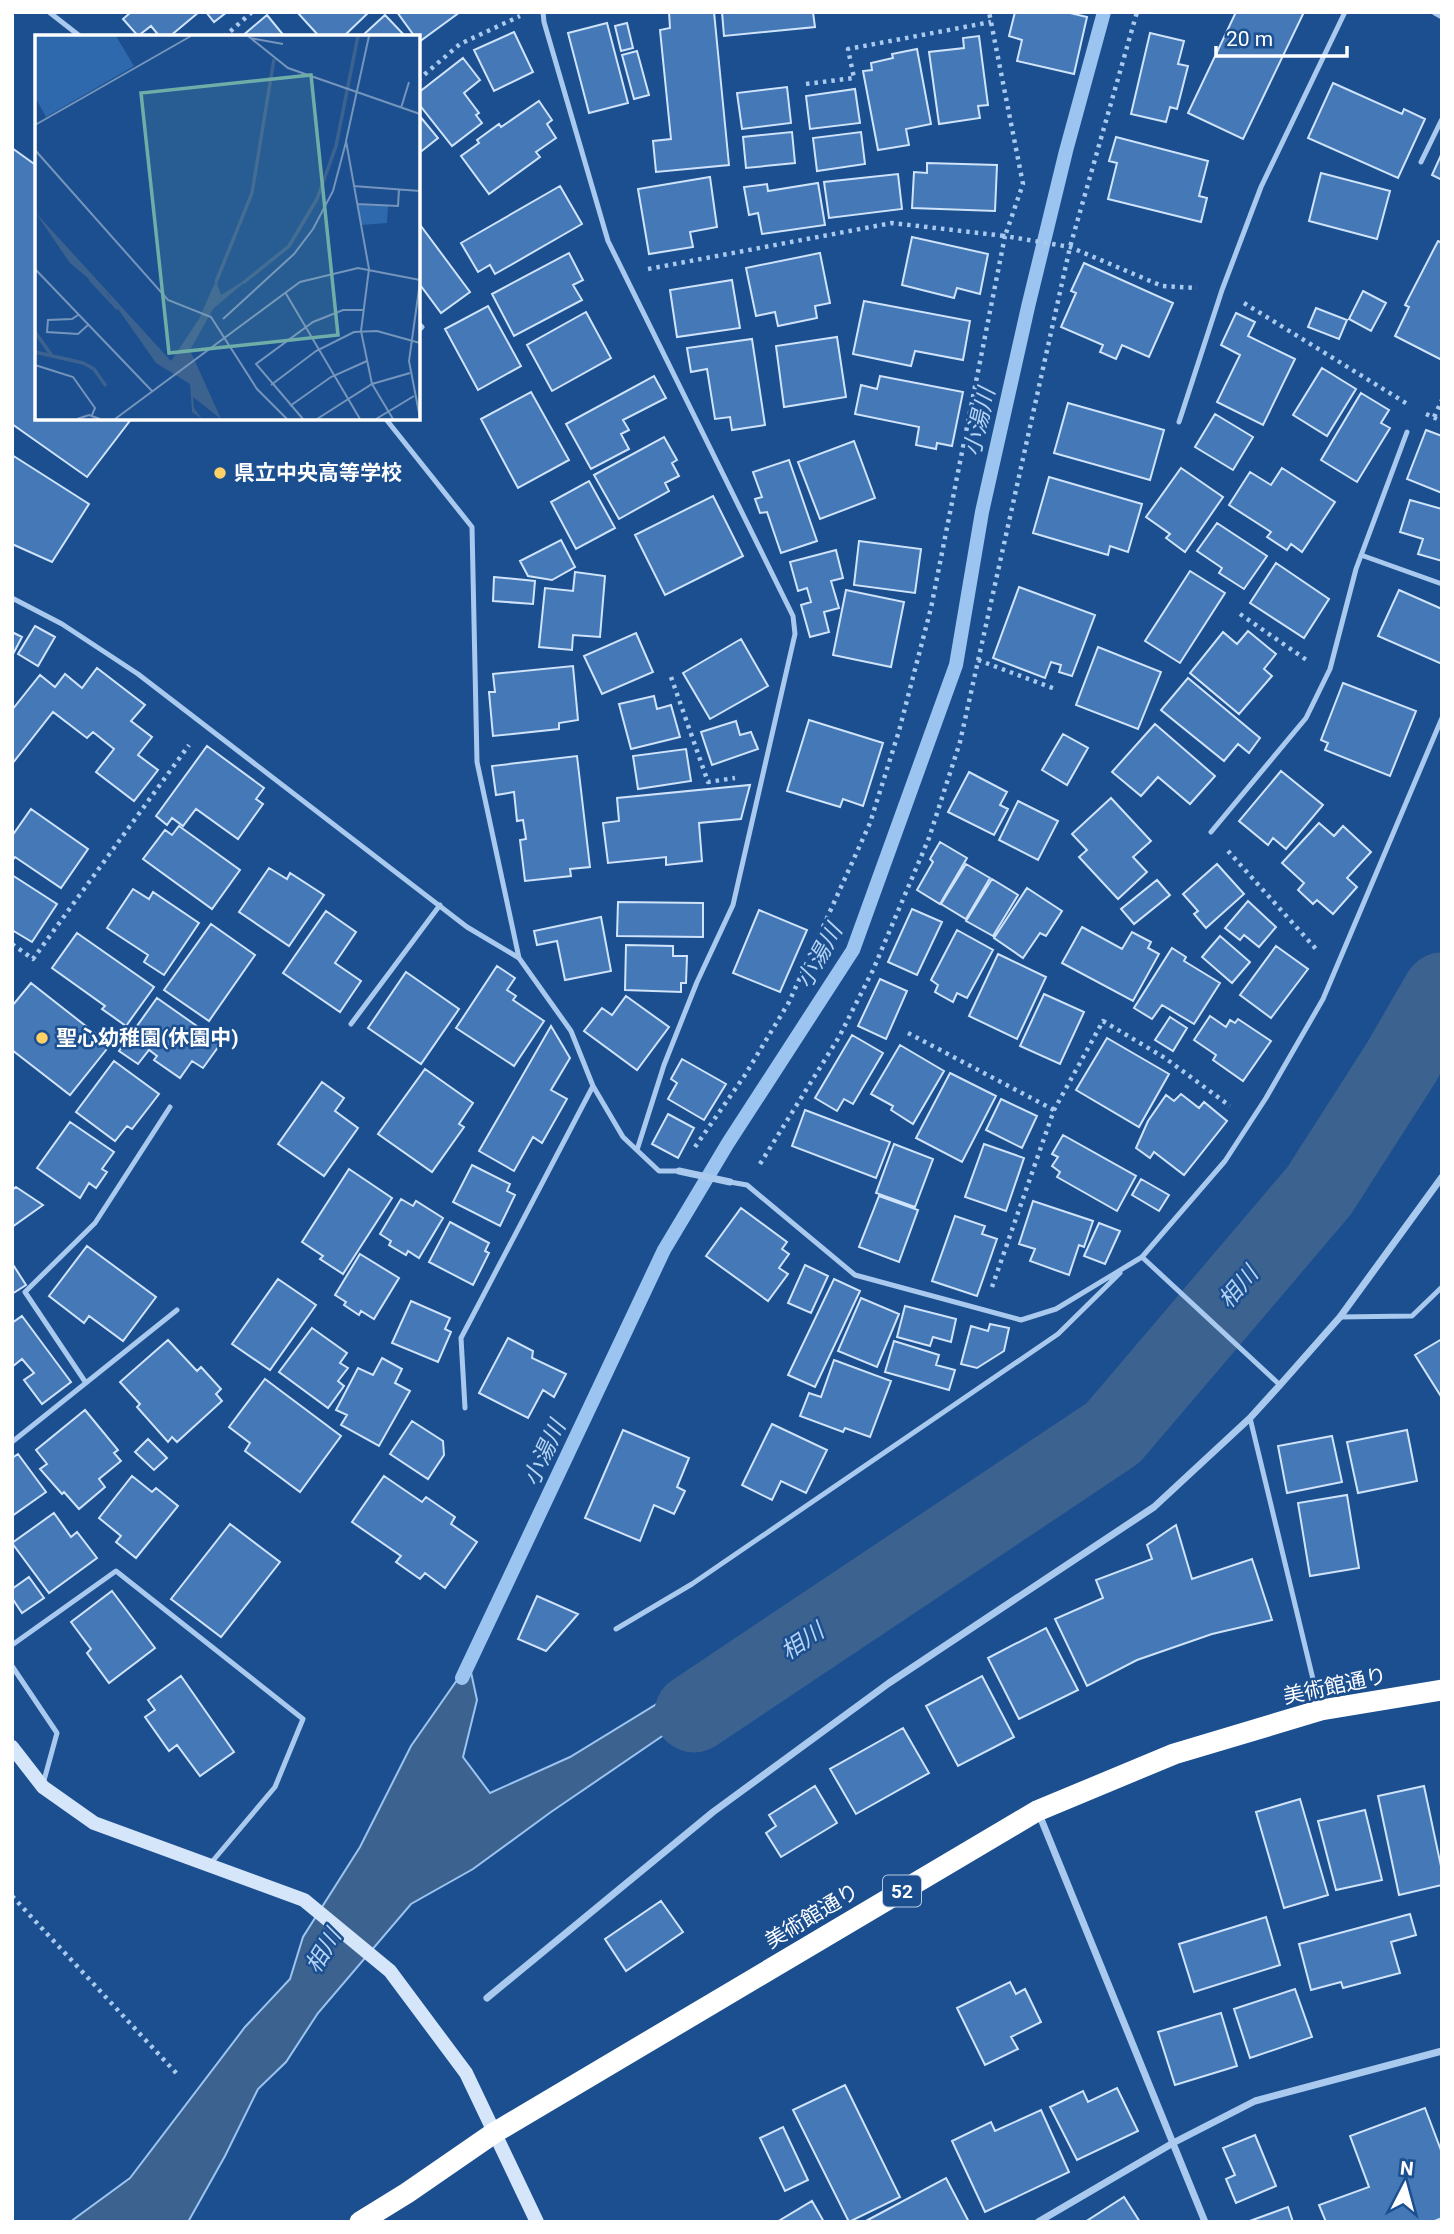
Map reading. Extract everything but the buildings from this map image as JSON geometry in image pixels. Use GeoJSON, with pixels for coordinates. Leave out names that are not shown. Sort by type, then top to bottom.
{"type":"FeatureCollection","features":[{"type":"Feature","properties":{"kind":"highway","name":"美術館通り"},"geometry":{"type":"LineString","coordinates":[[360,2222],[494,2133],[1037,1811],[1174,1754],[1321,1710],[1442,1690]]}},
{"type":"Feature","properties":{"kind":"street"},"geometry":{"type":"LineString","coordinates":[[1435,12],[1442,16]]}},
{"type":"Feature","properties":{"kind":"street"},"geometry":{"type":"LineString","coordinates":[[679,1171],[730,1182]]}},
{"type":"Feature","properties":{"kind":"street"},"geometry":{"type":"LineString","coordinates":[[487,1998],[713,1812],[889,1683],[1154,1507],[1251,1418],[1280,1385],[1339,1317],[1442,1177]]}},
{"type":"Feature","properties":{"kind":"street"},"geometry":{"type":"LineString","coordinates":[[12,1747],[43,1787],[94,1823],[304,1900],[390,1972],[466,2073],[537,2222]]}},
{"type":"Feature","properties":{"kind":"street"},"geometry":{"type":"LineString","coordinates":[[1037,1811],[1205,2222]]}},
{"type":"Feature","properties":{"kind":"street"},"geometry":{"type":"LineString","coordinates":[[1038,2222],[1173,2143],[1255,2101],[1442,2051]]}},
{"type":"Feature","properties":{"kind":"lane"},"geometry":{"type":"LineString","coordinates":[[49,12],[78,35]]}},
{"type":"Feature","properties":{"kind":"lane"},"geometry":{"type":"LineString","coordinates":[[543,12],[608,241],[793,616],[794,634],[733,905],[697,982],[664,1065],[637,1150]]}},
{"type":"Feature","properties":{"kind":"lane"},"geometry":{"type":"LineString","coordinates":[[1178,422],[1222,290],[1261,187],[1345,12]]}},
{"type":"Feature","properties":{"kind":"lane"},"geometry":{"type":"LineString","coordinates":[[1421,162],[1442,119]]}},
{"type":"Feature","properties":{"kind":"lane"},"geometry":{"type":"LineString","coordinates":[[387,420],[472,527],[477,762],[519,958]]}},
{"type":"Feature","properties":{"kind":"lane"},"geometry":{"type":"LineString","coordinates":[[1211,832],[1306,718],[1327,674],[1362,555],[1407,432]]}},
{"type":"Feature","properties":{"kind":"lane"},"geometry":{"type":"LineString","coordinates":[[1362,555],[1442,584]]}},
{"type":"Feature","properties":{"kind":"lane"},"geometry":{"type":"LineString","coordinates":[[12,598],[62,624],[138,674],[467,926],[519,958],[571,1031],[593,1086],[623,1137],[659,1171],[679,1171]]}},
{"type":"Feature","properties":{"kind":"lane"},"geometry":{"type":"LineString","coordinates":[[730,1182],[747,1185],[855,1275],[1021,1320],[1056,1309],[1142,1257],[1225,1161],[1266,1098],[1323,999],[1442,718]]}},
{"type":"Feature","properties":{"kind":"lane"},"geometry":{"type":"LineString","coordinates":[[351,1024],[440,905]]}},
{"type":"Feature","properties":{"kind":"lane"},"geometry":{"type":"LineString","coordinates":[[465,1408],[461,1338],[593,1086]]}},
{"type":"Feature","properties":{"kind":"lane"},"geometry":{"type":"LineString","coordinates":[[86,1383],[25,1292],[95,1223],[170,1107]]}},
{"type":"Feature","properties":{"kind":"lane"},"geometry":{"type":"LineString","coordinates":[[1142,1257],[1280,1385]]}},
{"type":"Feature","properties":{"kind":"lane"},"geometry":{"type":"LineString","coordinates":[[616,1629],[692,1584],[1058,1334],[1128,1266]]}},
{"type":"Feature","properties":{"kind":"lane"},"geometry":{"type":"LineString","coordinates":[[1339,1317],[1412,1316],[1442,1287]]}},
{"type":"Feature","properties":{"kind":"lane"},"geometry":{"type":"LineString","coordinates":[[12,1442],[177,1310]]}},
{"type":"Feature","properties":{"kind":"lane"},"geometry":{"type":"LineString","coordinates":[[1251,1418],[1321,1710]]}},
{"type":"Feature","properties":{"kind":"lane"},"geometry":{"type":"LineString","coordinates":[[12,1645],[116,1571],[303,1719],[275,1787],[209,1865]]}},
{"type":"Feature","properties":{"kind":"lane"},"geometry":{"type":"LineString","coordinates":[[12,1666],[57,1733],[43,1787]]}},
{"type":"Feature","properties":{"kind":"path"},"geometry":{"type":"LineString","coordinates":[[226,35],[252,12]]}},
{"type":"Feature","properties":{"kind":"path"},"geometry":{"type":"LineString","coordinates":[[420,78],[460,44],[527,12]]}},
{"type":"Feature","properties":{"kind":"path"},"geometry":{"type":"LineString","coordinates":[[679,1171],[745,1075],[789,1002],[870,823],[899,731],[931,608],[1005,236],[1023,184],[989,12]]}},
{"type":"Feature","properties":{"kind":"path"},"geometry":{"type":"LineString","coordinates":[[747,1185],[839,1037],[873,970],[929,838],[960,742],[1070,247],[1137,12]]}},
{"type":"Feature","properties":{"kind":"path"},"geometry":{"type":"LineString","coordinates":[[806,84],[854,78],[848,49],[991,22]]}},
{"type":"Feature","properties":{"kind":"path"},"geometry":{"type":"LineString","coordinates":[[623,274],[892,223],[1005,236],[1070,247],[1162,286],[1222,290],[1416,409],[1407,432]]}},
{"type":"Feature","properties":{"kind":"path"},"geometry":{"type":"LineString","coordinates":[[1433,417],[1442,400]]}},
{"type":"Feature","properties":{"kind":"path"},"geometry":{"type":"LineString","coordinates":[[1240,614],[1327,674]]}},
{"type":"Feature","properties":{"kind":"path"},"geometry":{"type":"LineString","coordinates":[[978,660],[1055,689]]}},
{"type":"Feature","properties":{"kind":"path"},"geometry":{"type":"LineString","coordinates":[[671,677],[708,782],[762,775]]}},
{"type":"Feature","properties":{"kind":"path"},"geometry":{"type":"LineString","coordinates":[[12,944],[33,959],[204,725]]}},
{"type":"Feature","properties":{"kind":"path"},"geometry":{"type":"LineString","coordinates":[[1211,832],[1335,969]]}},
{"type":"Feature","properties":{"kind":"path"},"geometry":{"type":"LineString","coordinates":[[984,1310],[1054,1110],[1103,1021],[1165,1058],[1237,1112],[1225,1139],[1225,1161]]}},
{"type":"Feature","properties":{"kind":"path"},"geometry":{"type":"LineString","coordinates":[[908,1033],[1054,1110]]}},
{"type":"Feature","properties":{"kind":"path"},"geometry":{"type":"LineString","coordinates":[[12,1896],[178,2075]]}},
{"type":"Feature","properties":{"kind":"water"},"geometry":{"type":"Polygon","coordinates":[[[784,1653],[551,1812],[473,1869],[411,1904],[318,2013],[286,2062],[258,2089],[188,2222],[70,2222],[130,2178],[245,2027],[290,1979],[303,1937],[360,1847],[411,1746],[469,1663],[477,1700],[463,1757],[490,1793],[570,1757],[665,1699],[784,1653]]]}},
{"type":"Feature","properties":{"kind":"waterway","name":"小湯川"},"geometry":{"type":"LineString","coordinates":[[462,1678],[664,1250],[728,1143],[853,950],[956,665],[982,512],[1028,307],[1066,151],[1104,12]]}},
{"type":"Feature","properties":{"kind":"waterway","name":"相川"},"geometry":{"type":"LineString","coordinates":[[694,1713],[1113,1433],[1319,1191],[1401,1063],[1442,992]]}},
{"type":"Feature","properties":{"kind":"place","name":"県立中央高等学校"},"geometry":{"type":"Point","coordinates":[220,473]}},
{"type":"Feature","properties":{"kind":"place","name":"聖心幼稚園(休園中)"},"geometry":{"type":"Point","coordinates":[42,1038]}}]}
